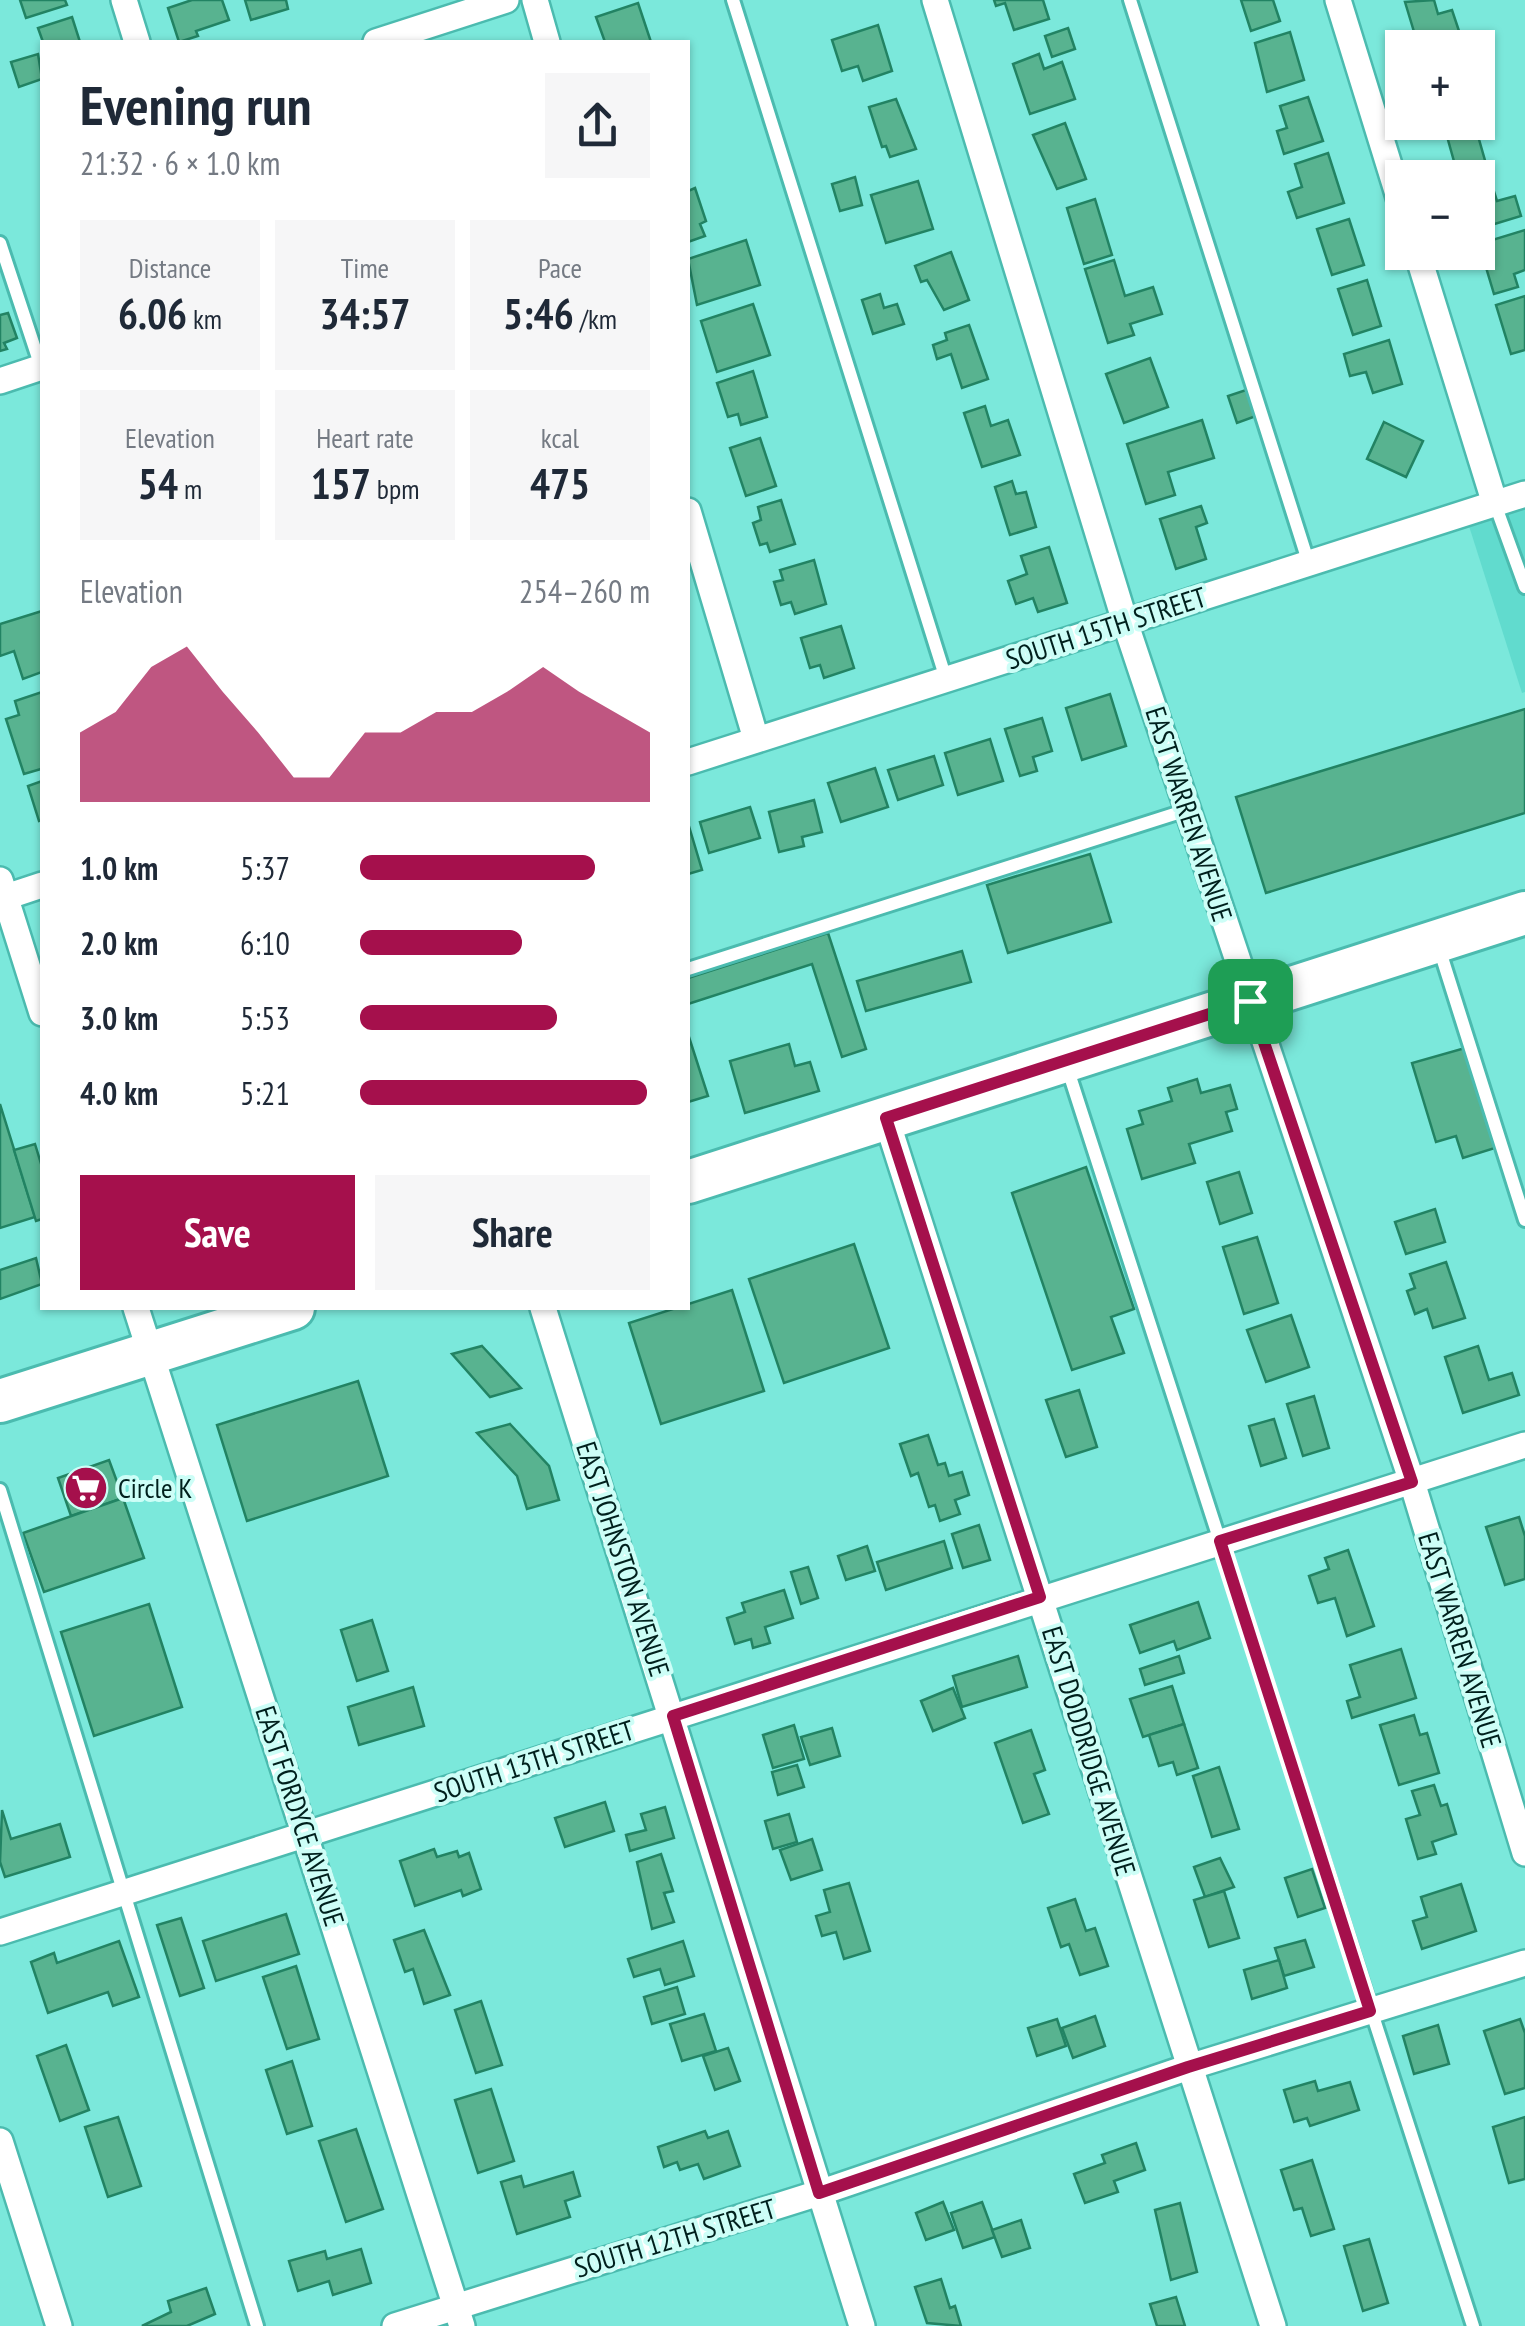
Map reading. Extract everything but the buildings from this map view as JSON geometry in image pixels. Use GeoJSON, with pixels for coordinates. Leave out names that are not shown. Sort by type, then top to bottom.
{"type":"FeatureCollection","features":[{"type":"Feature","properties":{"kind":"main road"},"geometry":{"type":"LineString","coordinates":[[690,1181],[1525,913]]}},
{"type":"Feature","properties":{"kind":"main road"},"geometry":{"type":"LineString","coordinates":[[0,1401],[287,1310]]}},
{"type":"Feature","properties":{"kind":"street"},"geometry":{"type":"LineString","coordinates":[[124,0],[136,40]]}},
{"type":"Feature","properties":{"kind":"street"},"geometry":{"type":"LineString","coordinates":[[382,40],[506,0]]}},
{"type":"Feature","properties":{"kind":"street"},"geometry":{"type":"LineString","coordinates":[[535,0],[546,40]]}},
{"type":"Feature","properties":{"kind":"street","name":"EAST WARREN AVENUE"},"geometry":{"type":"LineString","coordinates":[[935,0],[1125,622],[1412,1482],[1525,1853]]}},
{"type":"Feature","properties":{"kind":"street"},"geometry":{"type":"LineString","coordinates":[[1338,0],[1387,160]]}},
{"type":"Feature","properties":{"kind":"street"},"geometry":{"type":"LineString","coordinates":[[1423,270],[1495,504]]}},
{"type":"Feature","properties":{"kind":"street"},"geometry":{"type":"LineString","coordinates":[[0,381],[40,370]]}},
{"type":"Feature","properties":{"kind":"street","name":"SOUTH 15TH STREET"},"geometry":{"type":"LineString","coordinates":[[690,761],[1525,494]]}},
{"type":"Feature","properties":{"kind":"street"},"geometry":{"type":"LineString","coordinates":[[690,518],[756,739]]}},
{"type":"Feature","properties":{"kind":"street"},"geometry":{"type":"LineString","coordinates":[[40,885],[2,892],[40,1007]]}},
{"type":"Feature","properties":{"kind":"street","name":"EAST DODDRIDGE AVENUE"},"geometry":{"type":"LineString","coordinates":[[886,1118],[1273,2326]]}},
{"type":"Feature","properties":{"kind":"street","name":"EAST FORDYCE AVENUE"},"geometry":{"type":"LineString","coordinates":[[137,1310],[459,2316]]}},
{"type":"Feature","properties":{"kind":"street","name":"EAST JOHNSTON AVENUE"},"geometry":{"type":"LineString","coordinates":[[544,1310],[862,2326]]}},
{"type":"Feature","properties":{"kind":"street","name":"SOUTH 13TH STREET"},"geometry":{"type":"LineString","coordinates":[[0,1932],[1525,1445]]}},
{"type":"Feature","properties":{"kind":"street","name":"SOUTH 12TH STREET"},"geometry":{"type":"LineString","coordinates":[[395,2326],[459,2316],[1188,2067],[1525,1963]]}},
{"type":"Feature","properties":{"kind":"street"},"geometry":{"type":"LineString","coordinates":[[0,2141],[59,2326]]}},
{"type":"Feature","properties":{"kind":"lane"},"geometry":{"type":"LineString","coordinates":[[734,0],[946,679]]}},
{"type":"Feature","properties":{"kind":"lane"},"geometry":{"type":"LineString","coordinates":[[1130,0],[1309,564]]}},
{"type":"Feature","properties":{"kind":"lane"},"geometry":{"type":"LineString","coordinates":[[0,242],[40,363]]}},
{"type":"Feature","properties":{"kind":"lane"},"geometry":{"type":"LineString","coordinates":[[1495,504],[1525,587]]}},
{"type":"Feature","properties":{"kind":"lane"},"geometry":{"type":"LineString","coordinates":[[690,968],[1187,810]]}},
{"type":"Feature","properties":{"kind":"lane"},"geometry":{"type":"LineString","coordinates":[[1437,941],[1525,1220]]}},
{"type":"Feature","properties":{"kind":"lane"},"geometry":{"type":"LineString","coordinates":[[1065,1060],[1473,2326]]}},
{"type":"Feature","properties":{"kind":"lane"},"geometry":{"type":"LineString","coordinates":[[0,1490],[257,2326]]}},
{"type":"Feature","properties":{"kind":"shaded area"},"geometry":{"type":"Polygon","coordinates":[[[1525,508],[1525,692],[1522,693],[1469,526],[1525,508]]]}},
{"type":"Feature","properties":{"kind":"place","name":"Circle K"},"geometry":{"type":"Point","coordinates":[86,1488]}},
{"type":"Feature","properties":{"kind":"route"},"geometry":{"type":"LineString","coordinates":[[1250,1001],[1412,1482],[1220,1541],[1370,2011],[1188,2067],[819,2193],[673,1716],[1040,1597],[886,1118],[1250,1001]]}}]}
